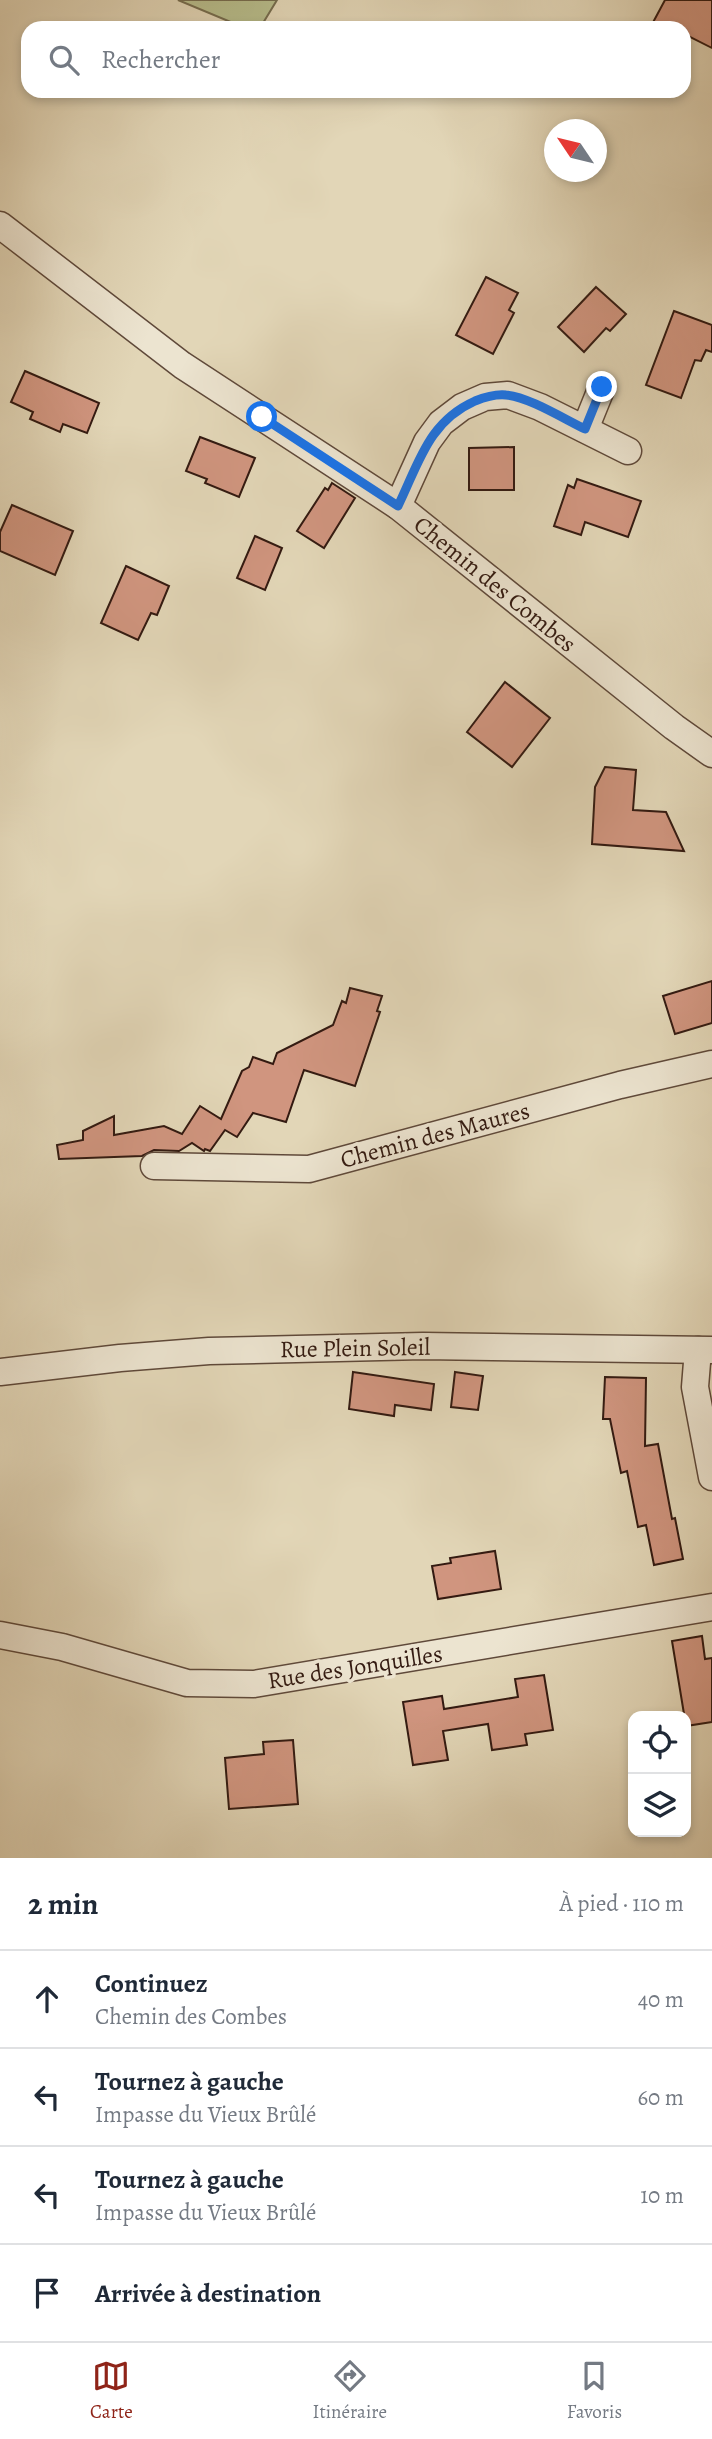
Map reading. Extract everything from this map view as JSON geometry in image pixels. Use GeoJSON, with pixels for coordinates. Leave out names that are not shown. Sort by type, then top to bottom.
{"type":"FeatureCollection","features":[{"type":"Feature","properties":{"kind":"street","name":"Chemin des Combes"},"geometry":{"type":"LineString","coordinates":[[0,225],[182,365],[398,506],[712,754]]}},
{"type":"Feature","properties":{"kind":"street"},"geometry":{"type":"LineString","coordinates":[[585,429],[602,387]]}},
{"type":"Feature","properties":{"kind":"street"},"geometry":{"type":"LineString","coordinates":[[398,506],[427,442],[441,423],[462,407],[485,397],[508,394],[628,451]]}},
{"type":"Feature","properties":{"kind":"street","name":"Chemin des Maures"},"geometry":{"type":"LineString","coordinates":[[154,1166],[309,1169],[606,1089],[712,1064]]}},
{"type":"Feature","properties":{"kind":"street","name":"Rue Plein Soleil"},"geometry":{"type":"LineString","coordinates":[[0,1372],[209,1351],[423,1346],[705,1350]]}},
{"type":"Feature","properties":{"kind":"street"},"geometry":{"type":"LineString","coordinates":[[705,1350],[695,1387],[712,1477]]}},
{"type":"Feature","properties":{"kind":"street","name":"Rue des Jonquilles"},"geometry":{"type":"LineString","coordinates":[[0,1635],[62,1647],[187,1682],[254,1684],[712,1607]]}},
{"type":"Feature","properties":{"kind":"green space"},"geometry":{"type":"Polygon","coordinates":[[[178,0],[277,0],[264,21],[228,21],[178,0]]]}},
{"type":"Feature","properties":{"kind":"building"},"geometry":{"type":"Polygon","coordinates":[[[665,0],[712,0],[712,48],[691,38],[691,21],[654,21],[665,0]]]}},
{"type":"Feature","properties":{"kind":"building"},"geometry":{"type":"Polygon","coordinates":[[[486,277],[518,293],[509,310],[514,313],[493,354],[456,335],[486,277]]]}},
{"type":"Feature","properties":{"kind":"building"},"geometry":{"type":"Polygon","coordinates":[[[596,287],[626,314],[610,331],[606,328],[584,352],[558,327],[596,287]]]}},
{"type":"Feature","properties":{"kind":"building"},"geometry":{"type":"Polygon","coordinates":[[[674,311],[712,325],[712,352],[706,350],[701,361],[695,360],[681,398],[646,385],[674,311]]]}},
{"type":"Feature","properties":{"kind":"building"},"geometry":{"type":"Polygon","coordinates":[[[25,371],[99,403],[87,433],[63,424],[60,432],[30,419],[33,412],[11,402],[25,371]]]}},
{"type":"Feature","properties":{"kind":"building"},"geometry":{"type":"Polygon","coordinates":[[[200,437],[255,458],[239,497],[205,483],[207,479],[186,471],[200,437]]]}},
{"type":"Feature","properties":{"kind":"building"},"geometry":{"type":"Polygon","coordinates":[[[514,447],[514,490],[469,490],[469,448],[514,447]]]}},
{"type":"Feature","properties":{"kind":"building"},"geometry":{"type":"Polygon","coordinates":[[[577,479],[641,501],[628,537],[585,522],[581,535],[554,526],[568,485],[574,488],[577,479]]]}},
{"type":"Feature","properties":{"kind":"building"},"geometry":{"type":"Polygon","coordinates":[[[332,483],[355,498],[324,548],[297,531],[325,488],[328,490],[332,483]]]}},
{"type":"Feature","properties":{"kind":"building"},"geometry":{"type":"Polygon","coordinates":[[[12,505],[73,531],[55,575],[0,551],[0,532],[12,505]]]}},
{"type":"Feature","properties":{"kind":"building"},"geometry":{"type":"Polygon","coordinates":[[[255,536],[282,548],[265,590],[237,578],[255,536]]]}},
{"type":"Feature","properties":{"kind":"building"},"geometry":{"type":"Polygon","coordinates":[[[126,566],[169,586],[157,615],[151,613],[138,640],[101,623],[126,566]]]}},
{"type":"Feature","properties":{"kind":"building"},"geometry":{"type":"Polygon","coordinates":[[[505,682],[550,718],[512,767],[467,732],[505,682]]]}},
{"type":"Feature","properties":{"kind":"building"},"geometry":{"type":"Polygon","coordinates":[[[605,767],[636,770],[633,810],[666,812],[684,851],[592,844],[595,787],[605,767]]]}},
{"type":"Feature","properties":{"kind":"building"},"geometry":{"type":"Polygon","coordinates":[[[712,981],[712,1023],[675,1034],[663,996],[712,981]]]}},
{"type":"Feature","properties":{"kind":"building"},"geometry":{"type":"Polygon","coordinates":[[[350,988],[382,996],[377,1011],[380,1012],[355,1086],[304,1070],[286,1122],[253,1113],[237,1137],[225,1130],[210,1151],[204,1151],[192,1143],[179,1151],[154,1150],[142,1156],[59,1159],[57,1145],[83,1140],[83,1131],[114,1116],[114,1135],[164,1126],[182,1134],[200,1106],[221,1119],[242,1071],[249,1067],[253,1057],[273,1064],[277,1053],[333,1025],[342,1001],[346,1003],[350,988]]]}},
{"type":"Feature","properties":{"kind":"building"},"geometry":{"type":"Polygon","coordinates":[[[353,1372],[434,1384],[431,1410],[395,1405],[394,1416],[349,1409],[353,1372]]]}},
{"type":"Feature","properties":{"kind":"building"},"geometry":{"type":"Polygon","coordinates":[[[455,1372],[483,1376],[478,1410],[451,1407],[455,1372]]]}},
{"type":"Feature","properties":{"kind":"building"},"geometry":{"type":"Polygon","coordinates":[[[605,1377],[646,1378],[645,1446],[658,1444],[672,1519],[675,1518],[683,1559],[654,1565],[646,1525],[638,1527],[627,1471],[621,1473],[610,1419],[603,1419],[605,1377]]]}},
{"type":"Feature","properties":{"kind":"building"},"geometry":{"type":"Polygon","coordinates":[[[495,1551],[501,1589],[438,1599],[432,1566],[451,1563],[450,1558],[495,1551]]]}},
{"type":"Feature","properties":{"kind":"building"},"geometry":{"type":"Polygon","coordinates":[[[702,1636],[705,1659],[712,1658],[712,1722],[691,1725],[691,1711],[684,1711],[672,1641],[702,1636]]]}},
{"type":"Feature","properties":{"kind":"building"},"geometry":{"type":"Polygon","coordinates":[[[544,1675],[553,1730],[525,1734],[527,1745],[492,1750],[488,1724],[443,1731],[448,1760],[413,1765],[403,1702],[442,1696],[444,1709],[518,1697],[515,1679],[544,1675]]]}},
{"type":"Feature","properties":{"kind":"building"},"geometry":{"type":"Polygon","coordinates":[[[293,1740],[298,1804],[229,1809],[225,1758],[264,1754],[263,1742],[293,1740]]]}},
{"type":"Feature","properties":{"kind":"route"},"geometry":{"type":"LineString","coordinates":[[262,417],[398,506],[427,442],[441,423],[462,407],[485,397],[508,394],[585,429],[602,387]]}}]}
